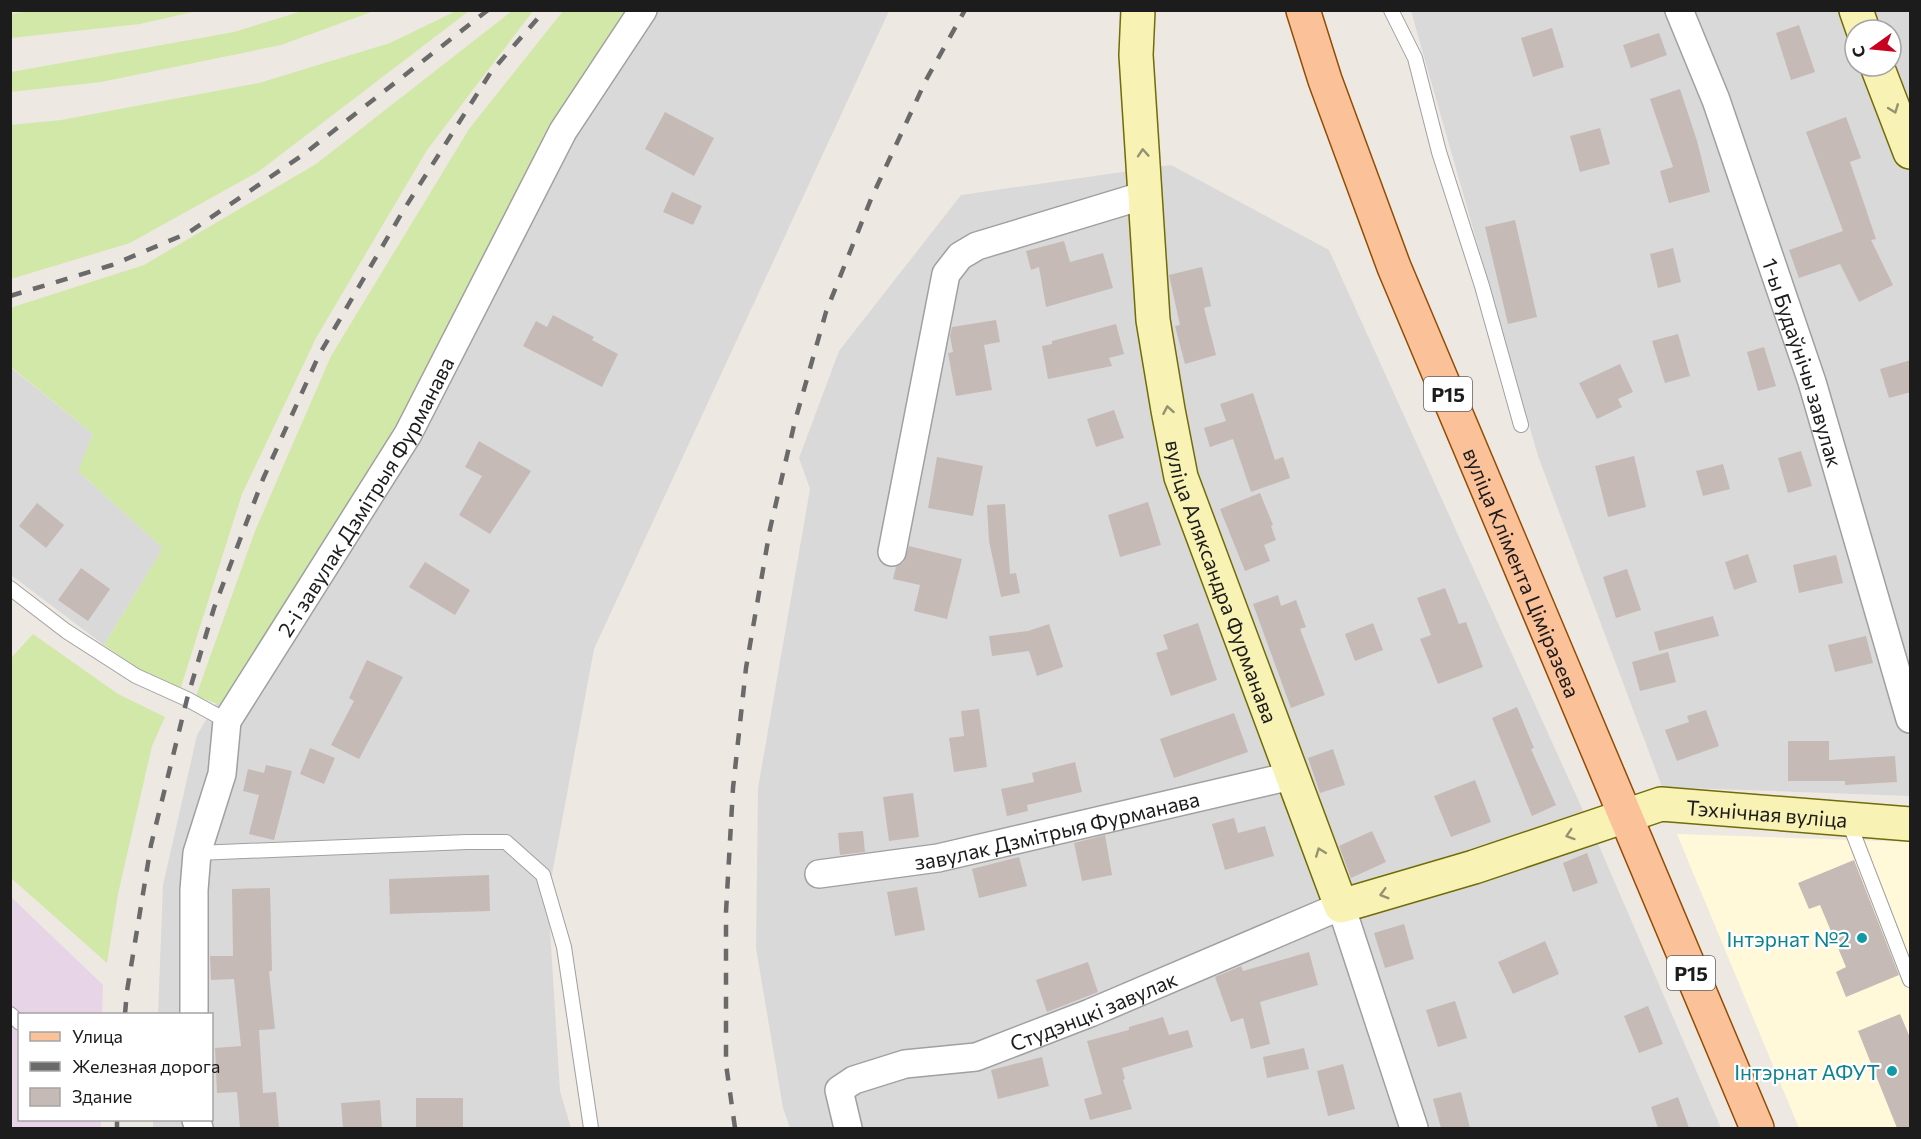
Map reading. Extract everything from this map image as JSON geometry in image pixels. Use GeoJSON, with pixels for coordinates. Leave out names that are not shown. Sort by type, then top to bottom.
{"type":"FeatureCollection","features":[{"type":"Feature","properties":{"kind":"main road","name":"вуліца Клімента Ціміразева"},"geometry":{"type":"LineString","coordinates":[[1304,10],[1324,80],[1394,267],[1757,1128]]}},
{"type":"Feature","properties":{"kind":"street","name":"2-і завулак Дзмітрыя Фурманава"},"geometry":{"type":"LineString","coordinates":[[194,1013],[194,890],[197,853],[222,774],[227,721],[408,434],[563,131],[643,10]]}},
{"type":"Feature","properties":{"kind":"street","name":"вуліца Аляксандра Фурманава"},"geometry":{"type":"LineString","coordinates":[[1138,10],[1136,55],[1153,320],[1181,477],[1341,906],[1414,1128]]}},
{"type":"Feature","properties":{"kind":"street","name":"1-ы Будаўнічы завулак"},"geometry":{"type":"LineString","coordinates":[[1679,10],[1716,100],[1812,382],[1911,719]]}},
{"type":"Feature","properties":{"kind":"street"},"geometry":{"type":"LineString","coordinates":[[1882,78],[1911,152]]}},
{"type":"Feature","properties":{"kind":"street"},"geometry":{"type":"LineString","coordinates":[[892,552],[946,274],[960,256],[977,246],[1145,195]]}},
{"type":"Feature","properties":{"kind":"street","name":"завулак Дзмітрыя Фурманава"},"geometry":{"type":"LineString","coordinates":[[819,874],[938,858],[1291,776]]}},
{"type":"Feature","properties":{"kind":"street","name":"Тэхнічная вуліца"},"geometry":{"type":"LineString","coordinates":[[1341,906],[1474,867],[1661,804],[1911,824]]}},
{"type":"Feature","properties":{"kind":"street","name":"Студэнцкі завулак"},"geometry":{"type":"LineString","coordinates":[[848,1128],[839,1090],[854,1080],[905,1064],[976,1058],[1090,1013],[1341,906]]}},
{"type":"Feature","properties":{"kind":"lane"},"geometry":{"type":"LineString","coordinates":[[1391,10],[1415,58],[1439,152],[1482,286],[1521,425]]}},
{"type":"Feature","properties":{"kind":"lane"},"geometry":{"type":"LineString","coordinates":[[10,588],[66,631],[136,676],[187,699],[227,721]]}},
{"type":"Feature","properties":{"kind":"lane"},"geometry":{"type":"LineString","coordinates":[[1848,818],[1910,976]]}},
{"type":"Feature","properties":{"kind":"lane"},"geometry":{"type":"LineString","coordinates":[[197,853],[506,842],[543,875],[564,946],[591,1128]]}},
{"type":"Feature","properties":{"kind":"shaded area"},"geometry":{"type":"Polygon","coordinates":[[[628,11],[889,11],[594,649],[548,896],[560,1091],[571,1128],[153,1128],[153,1121],[213,1121],[213,1013],[158,1013],[163,885],[197,735],[628,11]]]}},
{"type":"Feature","properties":{"kind":"shaded area"},"geometry":{"type":"Polygon","coordinates":[[[1411,11],[1910,11],[1910,796],[1662,787],[1538,456],[1411,11]]]}},
{"type":"Feature","properties":{"kind":"shaded area"},"geometry":{"type":"Polygon","coordinates":[[[1171,165],[1329,250],[1600,848],[1721,1128],[790,1128],[783,1108],[756,948],[758,788],[810,489],[799,458],[839,351],[961,195],[1171,165]]]}},
{"type":"Feature","properties":{"kind":"shaded area"},"geometry":{"type":"Polygon","coordinates":[[[10,367],[93,434],[79,472],[163,548],[104,645],[11,575],[10,367]]]}},
{"type":"Feature","properties":{"kind":"shaded area"},"geometry":{"type":"Polygon","coordinates":[[[1677,834],[1910,842],[1910,1128],[1799,1128],[1677,834]]]}},
{"type":"Feature","properties":{"kind":"shaded area"},"geometry":{"type":"Polygon","coordinates":[[[10,896],[103,985],[102,1013],[18,1013],[18,1121],[101,1121],[101,1128],[11,1128],[10,896]]]}},
{"type":"Feature","properties":{"kind":"green space"},"geometry":{"type":"Polygon","coordinates":[[[36,10],[197,11],[140,24],[11,38],[11,14],[36,10]]]}},
{"type":"Feature","properties":{"kind":"green space"},"geometry":{"type":"Polygon","coordinates":[[[302,11],[374,11],[281,45],[101,82],[11,92],[11,72],[234,32],[302,11]]]}},
{"type":"Feature","properties":{"kind":"green space"},"geometry":{"type":"Polygon","coordinates":[[[456,11],[469,11],[258,172],[130,243],[11,279],[11,125],[61,120],[259,83],[390,43],[456,11]]]}},
{"type":"Feature","properties":{"kind":"green space"},"geometry":{"type":"Polygon","coordinates":[[[512,11],[533,11],[427,150],[316,338],[242,494],[180,690],[156,681],[104,645],[163,548],[78,471],[93,434],[11,367],[10,308],[144,265],[316,164],[512,11]]]}},
{"type":"Feature","properties":{"kind":"green space"},"geometry":{"type":"Polygon","coordinates":[[[563,11],[625,11],[581,77],[521,182],[400,429],[229,708],[196,696],[255,531],[331,356],[469,129],[563,11]]]}},
{"type":"Feature","properties":{"kind":"green space"},"geometry":{"type":"Polygon","coordinates":[[[33,634],[118,694],[165,717],[152,746],[118,894],[107,963],[11,878],[11,658],[33,634]]]}},
{"type":"Feature","properties":{"kind":"building"},"geometry":{"type":"Polygon","coordinates":[[[1799,25],[1815,72],[1791,80],[1776,33],[1799,25]]]}},
{"type":"Feature","properties":{"kind":"building"},"geometry":{"type":"Polygon","coordinates":[[[1552,28],[1564,67],[1533,77],[1521,38],[1552,28]]]}},
{"type":"Feature","properties":{"kind":"building"},"geometry":{"type":"Polygon","coordinates":[[[1659,33],[1667,55],[1631,68],[1623,45],[1659,33]]]}},
{"type":"Feature","properties":{"kind":"building"},"geometry":{"type":"Polygon","coordinates":[[[1680,89],[1710,192],[1669,203],[1660,171],[1673,167],[1650,99],[1680,89]]]}},
{"type":"Feature","properties":{"kind":"building"},"geometry":{"type":"Polygon","coordinates":[[[665,112],[714,138],[694,176],[645,149],[665,112]]]}},
{"type":"Feature","properties":{"kind":"building"},"geometry":{"type":"Polygon","coordinates":[[[1846,117],[1861,158],[1850,162],[1876,239],[1871,240],[1893,285],[1859,302],[1840,264],[1799,278],[1789,250],[1843,231],[1806,132],[1846,117]]]}},
{"type":"Feature","properties":{"kind":"building"},"geometry":{"type":"Polygon","coordinates":[[[1600,128],[1610,164],[1580,172],[1570,136],[1600,128]]]}},
{"type":"Feature","properties":{"kind":"building"},"geometry":{"type":"Polygon","coordinates":[[[672,192],[702,206],[693,225],[663,212],[672,192]]]}},
{"type":"Feature","properties":{"kind":"building"},"geometry":{"type":"Polygon","coordinates":[[[1515,220],[1537,317],[1508,324],[1485,227],[1515,220]]]}},
{"type":"Feature","properties":{"kind":"building"},"geometry":{"type":"Polygon","coordinates":[[[1064,241],[1070,262],[1103,253],[1113,288],[1046,307],[1039,267],[1031,270],[1026,251],[1064,241]]]}},
{"type":"Feature","properties":{"kind":"building"},"geometry":{"type":"Polygon","coordinates":[[[1673,248],[1681,282],[1658,288],[1650,254],[1673,248]]]}},
{"type":"Feature","properties":{"kind":"building"},"geometry":{"type":"Polygon","coordinates":[[[1202,267],[1211,306],[1204,308],[1216,355],[1185,364],[1175,326],[1180,325],[1169,275],[1202,267]]]}},
{"type":"Feature","properties":{"kind":"building"},"geometry":{"type":"Polygon","coordinates":[[[553,315],[594,337],[592,340],[618,354],[602,387],[523,346],[536,321],[547,327],[553,315]]]}},
{"type":"Feature","properties":{"kind":"building"},"geometry":{"type":"Polygon","coordinates":[[[996,320],[1000,342],[984,345],[992,390],[956,396],[948,353],[953,352],[950,336],[952,327],[996,320]]]}},
{"type":"Feature","properties":{"kind":"building"},"geometry":{"type":"Polygon","coordinates":[[[1116,324],[1124,354],[1109,358],[1112,366],[1048,379],[1042,346],[1052,344],[1052,341],[1116,324]]]}},
{"type":"Feature","properties":{"kind":"building"},"geometry":{"type":"Polygon","coordinates":[[[1678,334],[1690,376],[1665,383],[1652,341],[1678,334]]]}},
{"type":"Feature","properties":{"kind":"building"},"geometry":{"type":"Polygon","coordinates":[[[1764,347],[1776,386],[1758,391],[1747,352],[1764,347]]]}},
{"type":"Feature","properties":{"kind":"building"},"geometry":{"type":"Polygon","coordinates":[[[1911,360],[1911,392],[1889,398],[1880,369],[1911,360]]]}},
{"type":"Feature","properties":{"kind":"building"},"geometry":{"type":"Polygon","coordinates":[[[1620,364],[1633,392],[1618,399],[1622,407],[1597,419],[1579,383],[1620,364]]]}},
{"type":"Feature","properties":{"kind":"building"},"geometry":{"type":"Polygon","coordinates":[[[1253,393],[1275,460],[1283,457],[1290,478],[1251,492],[1233,439],[1210,447],[1204,428],[1226,421],[1220,404],[1253,393]]]}},
{"type":"Feature","properties":{"kind":"building"},"geometry":{"type":"Polygon","coordinates":[[[1114,410],[1124,438],[1096,447],[1087,419],[1114,410]]]}},
{"type":"Feature","properties":{"kind":"building"},"geometry":{"type":"Polygon","coordinates":[[[479,441],[531,471],[490,534],[459,515],[482,476],[465,467],[479,441]]]}},
{"type":"Feature","properties":{"kind":"building"},"geometry":{"type":"Polygon","coordinates":[[[1801,451],[1812,486],[1788,493],[1778,458],[1801,451]]]}},
{"type":"Feature","properties":{"kind":"building"},"geometry":{"type":"Polygon","coordinates":[[[1634,456],[1646,507],[1608,517],[1595,466],[1634,456]]]}},
{"type":"Feature","properties":{"kind":"building"},"geometry":{"type":"Polygon","coordinates":[[[937,457],[983,466],[973,516],[928,508],[937,457]]]}},
{"type":"Feature","properties":{"kind":"building"},"geometry":{"type":"Polygon","coordinates":[[[1723,464],[1730,489],[1703,496],[1696,471],[1723,464]]]}},
{"type":"Feature","properties":{"kind":"building"},"geometry":{"type":"Polygon","coordinates":[[[1260,493],[1273,525],[1271,526],[1276,540],[1264,545],[1270,561],[1245,571],[1220,509],[1260,493]]]}},
{"type":"Feature","properties":{"kind":"building"},"geometry":{"type":"Polygon","coordinates":[[[1148,502],[1161,545],[1120,557],[1108,515],[1148,502]]]}},
{"type":"Feature","properties":{"kind":"building"},"geometry":{"type":"Polygon","coordinates":[[[37,503],[64,525],[46,548],[19,526],[37,503]]]}},
{"type":"Feature","properties":{"kind":"building"},"geometry":{"type":"Polygon","coordinates":[[[1005,504],[1010,574],[1016,573],[1020,593],[1001,597],[989,541],[987,505],[1005,504]]]}},
{"type":"Feature","properties":{"kind":"building"},"geometry":{"type":"Polygon","coordinates":[[[909,546],[962,559],[947,619],[914,611],[920,585],[893,579],[896,567],[904,562],[909,546]]]}},
{"type":"Feature","properties":{"kind":"building"},"geometry":{"type":"Polygon","coordinates":[[[1748,554],[1757,582],[1734,590],[1725,562],[1748,554]]]}},
{"type":"Feature","properties":{"kind":"building"},"geometry":{"type":"Polygon","coordinates":[[[1836,555],[1843,583],[1799,593],[1793,565],[1836,555]]]}},
{"type":"Feature","properties":{"kind":"building"},"geometry":{"type":"Polygon","coordinates":[[[425,562],[470,590],[455,615],[409,587],[425,562]]]}},
{"type":"Feature","properties":{"kind":"building"},"geometry":{"type":"Polygon","coordinates":[[[81,568],[110,589],[88,621],[58,600],[81,568]]]}},
{"type":"Feature","properties":{"kind":"building"},"geometry":{"type":"Polygon","coordinates":[[[1627,569],[1641,610],[1616,618],[1603,577],[1627,569]]]}},
{"type":"Feature","properties":{"kind":"building"},"geometry":{"type":"Polygon","coordinates":[[[1445,588],[1459,624],[1466,622],[1483,667],[1438,684],[1420,639],[1431,635],[1417,598],[1445,588]]]}},
{"type":"Feature","properties":{"kind":"building"},"geometry":{"type":"Polygon","coordinates":[[[1278,595],[1281,606],[1296,600],[1306,627],[1300,629],[1325,695],[1291,708],[1253,604],[1278,595]]]}},
{"type":"Feature","properties":{"kind":"building"},"geometry":{"type":"Polygon","coordinates":[[[1713,616],[1719,636],[1659,651],[1654,632],[1713,616]]]}},
{"type":"Feature","properties":{"kind":"building"},"geometry":{"type":"Polygon","coordinates":[[[1198,623],[1217,680],[1171,696],[1156,653],[1168,649],[1163,635],[1198,623]]]}},
{"type":"Feature","properties":{"kind":"building"},"geometry":{"type":"Polygon","coordinates":[[[1373,623],[1383,650],[1355,661],[1345,634],[1373,623]]]}},
{"type":"Feature","properties":{"kind":"building"},"geometry":{"type":"Polygon","coordinates":[[[1049,624],[1063,667],[1037,676],[1029,651],[992,656],[989,636],[1028,631],[1049,624]]]}},
{"type":"Feature","properties":{"kind":"building"},"geometry":{"type":"Polygon","coordinates":[[[1866,636],[1873,663],[1835,672],[1828,645],[1866,636]]]}},
{"type":"Feature","properties":{"kind":"building"},"geometry":{"type":"Polygon","coordinates":[[[1668,652],[1676,682],[1640,691],[1632,662],[1668,652]]]}},
{"type":"Feature","properties":{"kind":"building"},"geometry":{"type":"Polygon","coordinates":[[[367,660],[403,677],[359,759],[331,745],[354,701],[349,698],[367,660]]]}},
{"type":"Feature","properties":{"kind":"building"},"geometry":{"type":"Polygon","coordinates":[[[1517,707],[1534,748],[1531,749],[1556,805],[1532,816],[1492,718],[1517,707]]]}},
{"type":"Feature","properties":{"kind":"building"},"geometry":{"type":"Polygon","coordinates":[[[979,709],[987,767],[954,772],[949,738],[964,736],[961,711],[979,709]]]}},
{"type":"Feature","properties":{"kind":"building"},"geometry":{"type":"Polygon","coordinates":[[[1706,710],[1719,746],[1677,761],[1665,730],[1689,722],[1687,716],[1706,710]]]}},
{"type":"Feature","properties":{"kind":"building"},"geometry":{"type":"Polygon","coordinates":[[[1234,713],[1248,752],[1174,778],[1160,739],[1234,713]]]}},
{"type":"Feature","properties":{"kind":"building"},"geometry":{"type":"Polygon","coordinates":[[[1788,741],[1829,741],[1829,760],[1895,756],[1897,782],[1845,785],[1845,781],[1788,781],[1788,741]]]}},
{"type":"Feature","properties":{"kind":"building"},"geometry":{"type":"Polygon","coordinates":[[[310,748],[335,758],[324,784],[300,774],[310,748]]]}},
{"type":"Feature","properties":{"kind":"building"},"geometry":{"type":"Polygon","coordinates":[[[1333,749],[1345,785],[1320,793],[1308,758],[1333,749]]]}},
{"type":"Feature","properties":{"kind":"building"},"geometry":{"type":"Polygon","coordinates":[[[1075,762],[1082,792],[1027,805],[1028,811],[1007,816],[1001,789],[1034,782],[1032,773],[1075,762]]]}},
{"type":"Feature","properties":{"kind":"building"},"geometry":{"type":"Polygon","coordinates":[[[266,765],[292,771],[274,840],[249,834],[259,795],[243,791],[248,769],[264,773],[266,765]]]}},
{"type":"Feature","properties":{"kind":"building"},"geometry":{"type":"Polygon","coordinates":[[[1475,780],[1491,822],[1451,837],[1434,796],[1475,780]]]}},
{"type":"Feature","properties":{"kind":"building"},"geometry":{"type":"Polygon","coordinates":[[[913,793],[919,837],[889,841],[883,797],[913,793]]]}},
{"type":"Feature","properties":{"kind":"building"},"geometry":{"type":"Polygon","coordinates":[[[1234,818],[1238,833],[1265,826],[1274,856],[1225,870],[1212,824],[1234,818]]]}},
{"type":"Feature","properties":{"kind":"building"},"geometry":{"type":"Polygon","coordinates":[[[863,831],[865,852],[840,855],[838,833],[863,831]]]}},
{"type":"Feature","properties":{"kind":"building"},"geometry":{"type":"Polygon","coordinates":[[[1372,831],[1386,862],[1351,878],[1339,846],[1372,831]]]}},
{"type":"Feature","properties":{"kind":"building"},"geometry":{"type":"Polygon","coordinates":[[[1105,835],[1112,875],[1082,881],[1074,843],[1105,835]]]}},
{"type":"Feature","properties":{"kind":"building"},"geometry":{"type":"Polygon","coordinates":[[[1587,853],[1598,883],[1573,892],[1563,863],[1587,853]]]}},
{"type":"Feature","properties":{"kind":"building"},"geometry":{"type":"Polygon","coordinates":[[[1019,857],[1027,886],[979,898],[972,869],[1019,857]]]}},
{"type":"Feature","properties":{"kind":"building","name":"Інтэрнат №2"},"geometry":{"type":"Polygon","coordinates":[[[1854,860],[1899,975],[1846,997],[1836,972],[1846,967],[1820,905],[1809,909],[1798,883],[1854,860]]]}},
{"type":"Feature","properties":{"kind":"building"},"geometry":{"type":"Polygon","coordinates":[[[489,875],[490,911],[390,914],[389,879],[489,875]]]}},
{"type":"Feature","properties":{"kind":"building"},"geometry":{"type":"Polygon","coordinates":[[[917,887],[925,930],[895,936],[887,892],[917,887]]]}},
{"type":"Feature","properties":{"kind":"building"},"geometry":{"type":"Polygon","coordinates":[[[270,888],[272,971],[269,971],[275,1029],[259,1030],[263,1093],[276,1092],[279,1128],[240,1128],[237,1092],[217,1093],[215,1048],[241,1046],[234,979],[211,980],[210,956],[233,956],[232,889],[270,888]]]}},
{"type":"Feature","properties":{"kind":"building"},"geometry":{"type":"Polygon","coordinates":[[[1404,924],[1414,959],[1385,968],[1374,933],[1404,924]]]}},
{"type":"Feature","properties":{"kind":"building"},"geometry":{"type":"Polygon","coordinates":[[[1545,941],[1559,974],[1513,994],[1498,962],[1545,941]]]}},
{"type":"Feature","properties":{"kind":"building"},"geometry":{"type":"Polygon","coordinates":[[[1309,952],[1318,985],[1260,1002],[1270,1044],[1251,1049],[1243,1018],[1231,1022],[1215,977],[1241,966],[1243,971],[1309,952]]]}},
{"type":"Feature","properties":{"kind":"building"},"geometry":{"type":"Polygon","coordinates":[[[1088,962],[1098,992],[1047,1012],[1036,980],[1088,962]]]}},
{"type":"Feature","properties":{"kind":"building"},"geometry":{"type":"Polygon","coordinates":[[[1455,1001],[1467,1038],[1438,1047],[1426,1010],[1455,1001]]]}},
{"type":"Feature","properties":{"kind":"building"},"geometry":{"type":"Polygon","coordinates":[[[1648,1006],[1663,1044],[1639,1053],[1624,1016],[1648,1006]]]}},
{"type":"Feature","properties":{"kind":"building","name":"Інтэрнат АФУТ"},"geometry":{"type":"Polygon","coordinates":[[[1900,1014],[1911,1040],[1911,1128],[1897,1128],[1858,1031],[1900,1014]]]}},
{"type":"Feature","properties":{"kind":"building"},"geometry":{"type":"Polygon","coordinates":[[[1163,1017],[1169,1035],[1188,1030],[1193,1047],[1122,1068],[1125,1079],[1123,1080],[1132,1109],[1090,1120],[1084,1099],[1102,1094],[1087,1041],[1129,1030],[1129,1027],[1163,1017]]]}},
{"type":"Feature","properties":{"kind":"building"},"geometry":{"type":"Polygon","coordinates":[[[1304,1048],[1309,1069],[1267,1078],[1263,1057],[1304,1048]]]}},
{"type":"Feature","properties":{"kind":"building"},"geometry":{"type":"Polygon","coordinates":[[[1042,1057],[1049,1086],[998,1099],[991,1070],[1042,1057]]]}},
{"type":"Feature","properties":{"kind":"building"},"geometry":{"type":"Polygon","coordinates":[[[1343,1064],[1355,1109],[1328,1116],[1317,1071],[1343,1064]]]}},
{"type":"Feature","properties":{"kind":"building"},"geometry":{"type":"Polygon","coordinates":[[[1461,1092],[1470,1128],[1441,1128],[1433,1099],[1461,1092]]]}},
{"type":"Feature","properties":{"kind":"building"},"geometry":{"type":"Polygon","coordinates":[[[1678,1097],[1689,1128],[1658,1128],[1651,1107],[1678,1097]]]}},
{"type":"Feature","properties":{"kind":"building"},"geometry":{"type":"Polygon","coordinates":[[[416,1098],[463,1098],[463,1128],[416,1128],[416,1098]]]}},
{"type":"Feature","properties":{"kind":"building"},"geometry":{"type":"Polygon","coordinates":[[[380,1100],[382,1128],[343,1128],[341,1103],[380,1100]]]}},
{"type":"Feature","properties":{"kind":"railway"},"geometry":{"type":"LineString","coordinates":[[10,296],[112,265],[188,233],[304,154],[488,10]]}},
{"type":"Feature","properties":{"kind":"railway"},"geometry":{"type":"LineString","coordinates":[[125,1013],[151,845],[187,699],[214,608],[263,479],[319,355],[403,211],[491,72],[545,10]]}},
{"type":"Feature","properties":{"kind":"railway"},"geometry":{"type":"LineString","coordinates":[[735,1128],[726,1064],[726,912],[733,788],[746,668],[770,529],[795,421],[826,312],[871,199],[926,80],[965,10]]}},
{"type":"Feature","properties":{"kind":"railway"},"geometry":{"type":"LineString","coordinates":[[117,1121],[117,1128]]}},
{"type":"Feature","properties":{"kind":"place","name":"Інтэрнат №2"},"geometry":{"type":"Point","coordinates":[1862,938]}},
{"type":"Feature","properties":{"kind":"place","name":"Інтэрнат АФУТ"},"geometry":{"type":"Point","coordinates":[1892,1071]}}]}
